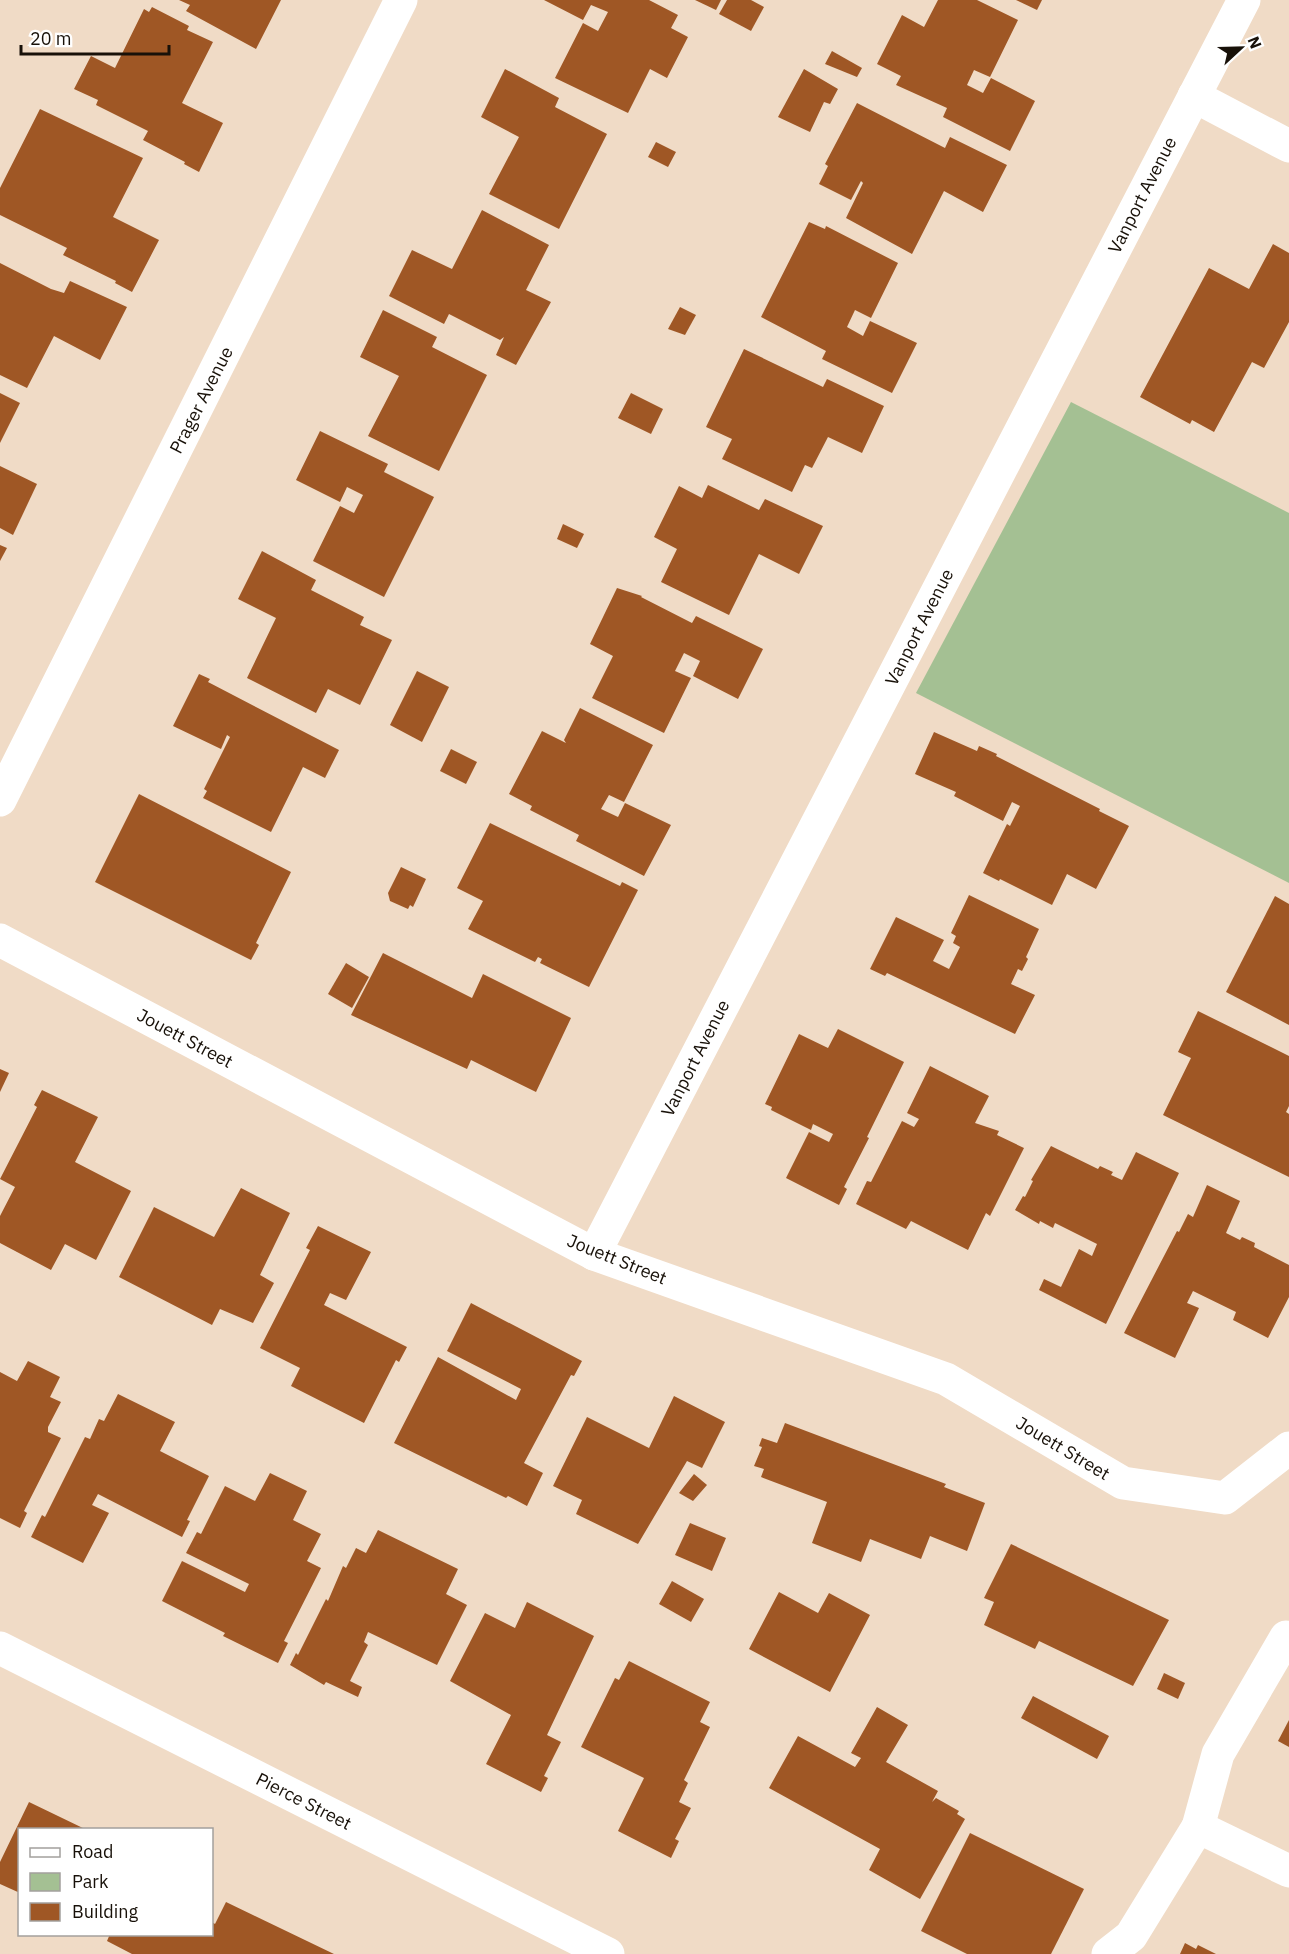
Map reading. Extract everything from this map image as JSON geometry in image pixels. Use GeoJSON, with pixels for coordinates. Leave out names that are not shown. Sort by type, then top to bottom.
{"type":"FeatureCollection","features":[{"type":"Feature","properties":{"kind":"street","name":"Prager Avenue"},"geometry":{"type":"LineString","coordinates":[[0,800],[401,0]]}},
{"type":"Feature","properties":{"kind":"street","name":"Vanport Avenue"},"geometry":{"type":"LineString","coordinates":[[594,1254],[1244,0]]}},
{"type":"Feature","properties":{"kind":"street"},"geometry":{"type":"LineString","coordinates":[[1194,96],[1289,146]]}},
{"type":"Feature","properties":{"kind":"street","name":"Jouett Street"},"geometry":{"type":"LineString","coordinates":[[0,940],[594,1254],[946,1379],[1123,1484],[1225,1498],[1289,1448]]}},
{"type":"Feature","properties":{"kind":"street"},"geometry":{"type":"LineString","coordinates":[[1108,1954],[1131,1936],[1198,1827],[1218,1754],[1286,1637]]}},
{"type":"Feature","properties":{"kind":"street","name":"Pierce Street"},"geometry":{"type":"LineString","coordinates":[[0,1648],[608,1954]]}},
{"type":"Feature","properties":{"kind":"street"},"geometry":{"type":"LineString","coordinates":[[1198,1827],[1289,1872]]}},
{"type":"Feature","properties":{"kind":"green space"},"geometry":{"type":"Polygon","coordinates":[[[1071,402],[1289,513],[1289,883],[916,693],[1071,402]]]}},
{"type":"Feature","properties":{"kind":"building"},"geometry":{"type":"Polygon","coordinates":[[[179,0],[281,0],[256,49],[186,11],[190,5],[179,0]]]}},
{"type":"Feature","properties":{"kind":"building"},"geometry":{"type":"Polygon","coordinates":[[[544,0],[649,0],[678,15],[671,28],[688,37],[667,78],[650,69],[628,113],[555,78],[583,23],[598,31],[608,12],[591,5],[583,20],[544,0]]]}},
{"type":"Feature","properties":{"kind":"building"},"geometry":{"type":"Polygon","coordinates":[[[695,0],[721,0],[716,10],[695,0]]]}},
{"type":"Feature","properties":{"kind":"building"},"geometry":{"type":"Polygon","coordinates":[[[727,0],[751,0],[764,7],[751,31],[719,14],[727,0]]]}},
{"type":"Feature","properties":{"kind":"building"},"geometry":{"type":"Polygon","coordinates":[[[938,0],[977,0],[1018,20],[990,77],[974,70],[967,85],[983,93],[991,78],[1035,101],[1010,151],[943,117],[947,108],[896,85],[901,76],[877,64],[902,15],[924,27],[938,0]]]}},
{"type":"Feature","properties":{"kind":"building"},"geometry":{"type":"Polygon","coordinates":[[[1016,0],[1042,0],[1037,10],[1016,0]]]}},
{"type":"Feature","properties":{"kind":"building"},"geometry":{"type":"Polygon","coordinates":[[[152,7],[189,26],[187,30],[213,42],[182,103],[223,123],[199,172],[143,140],[148,131],[96,105],[98,100],[74,89],[91,56],[115,68],[144,9],[149,12],[152,7]]]}},
{"type":"Feature","properties":{"kind":"building"},"geometry":{"type":"Polygon","coordinates":[[[832,51],[862,68],[857,77],[825,64],[832,51]]]}},
{"type":"Feature","properties":{"kind":"building"},"geometry":{"type":"Polygon","coordinates":[[[505,69],[559,98],[555,107],[607,134],[559,229],[489,194],[519,137],[481,117],[505,69]]]}},
{"type":"Feature","properties":{"kind":"building"},"geometry":{"type":"Polygon","coordinates":[[[804,69],[838,89],[830,104],[824,102],[810,132],[778,117],[804,69]]]}},
{"type":"Feature","properties":{"kind":"building"},"geometry":{"type":"Polygon","coordinates":[[[857,103],[945,148],[950,137],[1007,165],[983,212],[944,191],[912,254],[846,218],[863,183],[861,181],[851,200],[819,184],[828,166],[825,164],[857,103]]]}},
{"type":"Feature","properties":{"kind":"building"},"geometry":{"type":"Polygon","coordinates":[[[40,109],[143,158],[113,217],[159,240],[132,292],[115,283],[116,281],[63,255],[67,248],[0,215],[0,188],[40,109]]]}},
{"type":"Feature","properties":{"kind":"building"},"geometry":{"type":"Polygon","coordinates":[[[656,142],[676,152],[668,167],[648,157],[656,142]]]}},
{"type":"Feature","properties":{"kind":"building"},"geometry":{"type":"Polygon","coordinates":[[[482,210],[549,245],[526,290],[551,302],[516,365],[496,355],[504,337],[500,340],[449,314],[444,324],[389,296],[412,250],[452,269],[482,210]]]}},
{"type":"Feature","properties":{"kind":"building"},"geometry":{"type":"Polygon","coordinates":[[[809,222],[825,229],[826,226],[898,263],[871,318],[855,310],[847,327],[863,336],[870,321],[917,343],[892,393],[822,359],[826,351],[761,317],[809,222]]]}},
{"type":"Feature","properties":{"kind":"building"},"geometry":{"type":"Polygon","coordinates":[[[1273,244],[1289,253],[1289,322],[1264,368],[1252,362],[1214,432],[1192,420],[1190,424],[1140,397],[1209,268],[1249,289],[1273,244]]]}},
{"type":"Feature","properties":{"kind":"building"},"geometry":{"type":"Polygon","coordinates":[[[0,263],[51,289],[64,293],[70,281],[127,307],[100,360],[54,336],[27,388],[0,375],[0,263]]]}},
{"type":"Feature","properties":{"kind":"building"},"geometry":{"type":"Polygon","coordinates":[[[680,307],[696,315],[685,335],[668,329],[680,307]]]}},
{"type":"Feature","properties":{"kind":"building"},"geometry":{"type":"Polygon","coordinates":[[[383,310],[437,337],[432,347],[487,375],[439,471],[368,436],[399,376],[360,357],[383,310]]]}},
{"type":"Feature","properties":{"kind":"building"},"geometry":{"type":"Polygon","coordinates":[[[744,349],[823,387],[827,379],[884,406],[862,453],[828,437],[812,468],[805,465],[792,492],[722,459],[732,439],[706,427],[744,349]]]}},
{"type":"Feature","properties":{"kind":"building"},"geometry":{"type":"Polygon","coordinates":[[[0,393],[20,403],[0,443],[0,393]]]}},
{"type":"Feature","properties":{"kind":"building"},"geometry":{"type":"Polygon","coordinates":[[[631,393],[663,409],[651,434],[618,418],[631,393]]]}},
{"type":"Feature","properties":{"kind":"building"},"geometry":{"type":"Polygon","coordinates":[[[320,431],[388,464],[384,472],[434,497],[384,597],[313,561],[340,506],[354,513],[363,495],[347,487],[340,502],[296,480],[320,431]]]}},
{"type":"Feature","properties":{"kind":"building"},"geometry":{"type":"Polygon","coordinates":[[[0,466],[37,484],[13,535],[0,528],[0,466]]]}},
{"type":"Feature","properties":{"kind":"building"},"geometry":{"type":"Polygon","coordinates":[[[708,485],[759,510],[765,499],[823,526],[799,574],[759,554],[729,615],[661,582],[677,549],[654,537],[679,486],[702,498],[708,485]]]}},
{"type":"Feature","properties":{"kind":"building"},"geometry":{"type":"Polygon","coordinates":[[[563,524],[584,534],[577,548],[557,539],[563,524]]]}},
{"type":"Feature","properties":{"kind":"building"},"geometry":{"type":"Polygon","coordinates":[[[0,545],[7,548],[0,561],[0,545]]]}},
{"type":"Feature","properties":{"kind":"building"},"geometry":{"type":"Polygon","coordinates":[[[262,551],[316,580],[311,590],[364,617],[360,625],[392,640],[360,705],[328,689],[316,713],[247,678],[276,618],[238,599],[262,551]]]}},
{"type":"Feature","properties":{"kind":"building"},"geometry":{"type":"Polygon","coordinates":[[[617,588],[642,596],[692,623],[696,616],[763,649],[738,699],[693,676],[700,661],[684,653],[675,671],[691,678],[664,733],[592,698],[613,656],[590,644],[617,588]]]}},
{"type":"Feature","properties":{"kind":"building"},"geometry":{"type":"Polygon","coordinates":[[[417,671],[449,687],[422,742],[390,725],[417,671]]]}},
{"type":"Feature","properties":{"kind":"building"},"geometry":{"type":"Polygon","coordinates":[[[199,674],[210,679],[208,682],[339,750],[325,778],[303,767],[271,832],[203,798],[207,791],[204,789],[230,737],[227,735],[221,749],[173,726],[199,674]]]}},
{"type":"Feature","properties":{"kind":"building"},"geometry":{"type":"Polygon","coordinates":[[[580,708],[653,745],[624,802],[609,795],[601,809],[618,817],[625,803],[671,825],[644,876],[576,841],[579,835],[530,810],[532,806],[509,794],[542,731],[566,743],[564,740],[580,708]]]}},
{"type":"Feature","properties":{"kind":"building"},"geometry":{"type":"Polygon","coordinates":[[[934,732],[977,751],[979,746],[997,754],[996,756],[1129,826],[1096,889],[1067,874],[1052,905],[983,873],[1007,824],[1010,826],[1020,806],[1012,802],[1003,821],[954,796],[956,792],[915,774],[934,732]]]}},
{"type":"Feature","properties":{"kind":"building"},"geometry":{"type":"Polygon","coordinates":[[[451,749],[477,762],[466,784],[440,771],[451,749]]]}},
{"type":"Feature","properties":{"kind":"building"},"geometry":{"type":"Polygon","coordinates":[[[139,794],[291,872],[256,943],[259,945],[251,960],[95,882],[139,794]]]}},
{"type":"Feature","properties":{"kind":"building"},"geometry":{"type":"Polygon","coordinates":[[[490,823],[620,886],[622,882],[638,890],[589,987],[540,963],[542,959],[538,957],[535,962],[468,929],[483,901],[457,888],[490,823]]]}},
{"type":"Feature","properties":{"kind":"building"},"geometry":{"type":"Polygon","coordinates":[[[401,867],[426,879],[413,907],[410,905],[408,909],[390,901],[388,893],[401,867]]]}},
{"type":"Feature","properties":{"kind":"building"},"geometry":{"type":"Polygon","coordinates":[[[969,895],[1039,929],[1022,971],[1018,969],[1011,984],[1035,995],[1015,1034],[887,973],[885,976],[870,969],[896,917],[944,940],[933,961],[949,969],[960,947],[953,943],[956,936],[951,933],[969,895]]]}},
{"type":"Feature","properties":{"kind":"building"},"geometry":{"type":"Polygon","coordinates":[[[1275,896],[1289,904],[1289,1025],[1226,992],[1275,896]]]}},
{"type":"Feature","properties":{"kind":"building"},"geometry":{"type":"Polygon","coordinates":[[[383,953],[472,998],[483,974],[571,1018],[536,1092],[471,1060],[467,1069],[351,1015],[383,953]]]}},
{"type":"Feature","properties":{"kind":"building"},"geometry":{"type":"Polygon","coordinates":[[[346,963],[369,977],[352,1008],[328,994],[346,963]]]}},
{"type":"Feature","properties":{"kind":"building"},"geometry":{"type":"Polygon","coordinates":[[[1198,1011],[1289,1056],[1289,1106],[1286,1112],[1289,1114],[1289,1177],[1163,1115],[1191,1058],[1178,1052],[1198,1011]]]}},
{"type":"Feature","properties":{"kind":"building"},"geometry":{"type":"Polygon","coordinates":[[[838,1029],[904,1062],[844,1187],[847,1189],[839,1205],[786,1178],[809,1132],[829,1142],[833,1134],[813,1124],[811,1130],[771,1110],[772,1107],[765,1104],[799,1034],[828,1048],[838,1029]]]}},
{"type":"Feature","properties":{"kind":"building"},"geometry":{"type":"Polygon","coordinates":[[[930,1066],[989,1096],[975,1123],[999,1131],[997,1135],[1024,1148],[990,1216],[986,1213],[968,1250],[911,1221],[906,1229],[856,1204],[867,1181],[871,1182],[902,1121],[914,1127],[919,1119],[907,1113],[930,1066]]]}},
{"type":"Feature","properties":{"kind":"building"},"geometry":{"type":"Polygon","coordinates":[[[0,1069],[9,1073],[0,1092],[0,1069]]]}},
{"type":"Feature","properties":{"kind":"building"},"geometry":{"type":"Polygon","coordinates":[[[42,1090],[98,1117],[75,1162],[131,1191],[96,1260],[65,1244],[51,1270],[0,1243],[0,1216],[15,1187],[0,1179],[37,1107],[34,1105],[42,1090]]]}},
{"type":"Feature","properties":{"kind":"building"},"geometry":{"type":"Polygon","coordinates":[[[1051,1146],[1098,1169],[1100,1166],[1113,1172],[1111,1175],[1122,1180],[1136,1152],[1179,1173],[1106,1324],[1039,1290],[1044,1279],[1061,1287],[1079,1249],[1092,1256],[1097,1244],[1055,1223],[1053,1228],[1040,1221],[1039,1224],[1015,1210],[1023,1196],[1025,1197],[1033,1181],[1031,1180],[1051,1146]]]}},
{"type":"Feature","properties":{"kind":"building"},"geometry":{"type":"Polygon","coordinates":[[[1207,1185],[1240,1201],[1226,1233],[1240,1240],[1242,1237],[1255,1243],[1254,1247],[1289,1265],[1289,1297],[1268,1338],[1233,1320],[1236,1312],[1193,1291],[1187,1303],[1199,1308],[1175,1358],[1124,1333],[1177,1231],[1179,1232],[1188,1214],[1193,1217],[1207,1185]]]}},
{"type":"Feature","properties":{"kind":"building"},"geometry":{"type":"Polygon","coordinates":[[[241,1188],[290,1213],[260,1275],[274,1283],[253,1323],[220,1309],[212,1325],[119,1277],[154,1207],[214,1237],[241,1188]]]}},
{"type":"Feature","properties":{"kind":"building"},"geometry":{"type":"Polygon","coordinates":[[[318,1226],[371,1252],[346,1300],[330,1293],[324,1305],[407,1347],[399,1362],[396,1360],[364,1423],[291,1386],[300,1368],[260,1348],[310,1250],[306,1248],[318,1226]]]}},
{"type":"Feature","properties":{"kind":"building"},"geometry":{"type":"Polygon","coordinates":[[[471,1303],[582,1361],[574,1376],[571,1375],[524,1463],[543,1473],[527,1506],[394,1443],[438,1357],[516,1400],[521,1389],[447,1351],[471,1303]]]}},
{"type":"Feature","properties":{"kind":"building"},"geometry":{"type":"Polygon","coordinates":[[[28,1361],[60,1377],[50,1397],[61,1402],[48,1427],[48,1432],[61,1438],[24,1511],[27,1513],[20,1528],[0,1518],[0,1372],[17,1381],[28,1361]]]}},
{"type":"Feature","properties":{"kind":"building"},"geometry":{"type":"Polygon","coordinates":[[[118,1394],[175,1422],[160,1451],[209,1476],[187,1520],[190,1521],[182,1537],[98,1494],[92,1505],[109,1513],[83,1563],[31,1537],[42,1515],[45,1517],[85,1437],[90,1439],[99,1419],[104,1421],[118,1394]]]}},
{"type":"Feature","properties":{"kind":"building"},"geometry":{"type":"Polygon","coordinates":[[[674,1396],[725,1422],[702,1468],[687,1461],[638,1544],[576,1514],[582,1500],[553,1486],[587,1417],[649,1448],[674,1396]]]}},
{"type":"Feature","properties":{"kind":"building"},"geometry":{"type":"Polygon","coordinates":[[[785,1423],[946,1484],[944,1487],[985,1503],[967,1551],[930,1536],[921,1559],[870,1539],[861,1562],[812,1543],[827,1502],[761,1477],[764,1469],[754,1466],[762,1447],[759,1446],[762,1438],[777,1443],[785,1423]]]}},
{"type":"Feature","properties":{"kind":"building"},"geometry":{"type":"Polygon","coordinates":[[[270,1473],[307,1491],[293,1520],[321,1534],[307,1561],[321,1568],[284,1641],[288,1643],[278,1663],[223,1636],[225,1633],[162,1601],[182,1561],[245,1592],[249,1584],[186,1553],[197,1532],[201,1534],[225,1486],[255,1501],[270,1473]]]}},
{"type":"Feature","properties":{"kind":"building"},"geometry":{"type":"Polygon","coordinates":[[[694,1474],[707,1485],[693,1501],[679,1493],[694,1474]]]}},
{"type":"Feature","properties":{"kind":"building"},"geometry":{"type":"Polygon","coordinates":[[[690,1523],[726,1538],[712,1571],[675,1555],[690,1523]]]}},
{"type":"Feature","properties":{"kind":"building"},"geometry":{"type":"Polygon","coordinates":[[[378,1530],[458,1569],[446,1594],[467,1605],[437,1665],[368,1632],[364,1642],[368,1645],[350,1681],[362,1687],[358,1697],[326,1682],[324,1685],[290,1665],[296,1653],[298,1655],[326,1599],[328,1601],[343,1566],[346,1568],[356,1548],[366,1553],[378,1530]]]}},
{"type":"Feature","properties":{"kind":"building"},"geometry":{"type":"Polygon","coordinates":[[[1011,1544],[1169,1620],[1133,1686],[1039,1641],[1035,1649],[984,1625],[994,1602],[984,1598],[1011,1544]]]}},
{"type":"Feature","properties":{"kind":"building"},"geometry":{"type":"Polygon","coordinates":[[[672,1581],[704,1599],[691,1622],[659,1604],[672,1581]]]}},
{"type":"Feature","properties":{"kind":"building"},"geometry":{"type":"Polygon","coordinates":[[[779,1592],[818,1613],[829,1593],[870,1615],[830,1692],[749,1649],[779,1592]]]}},
{"type":"Feature","properties":{"kind":"building"},"geometry":{"type":"Polygon","coordinates":[[[527,1602],[594,1636],[547,1735],[561,1742],[544,1776],[548,1778],[541,1792],[486,1764],[511,1715],[450,1681],[485,1613],[515,1628],[527,1602]]]}},
{"type":"Feature","properties":{"kind":"building"},"geometry":{"type":"Polygon","coordinates":[[[629,1661],[710,1702],[700,1722],[710,1727],[684,1780],[688,1783],[679,1802],[691,1808],[675,1839],[679,1841],[671,1858],[618,1831],[644,1778],[581,1747],[615,1678],[619,1680],[629,1661]]]}},
{"type":"Feature","properties":{"kind":"building"},"geometry":{"type":"Polygon","coordinates":[[[1164,1673],[1185,1683],[1178,1699],[1157,1689],[1164,1673]]]}},
{"type":"Feature","properties":{"kind":"building"},"geometry":{"type":"Polygon","coordinates":[[[1033,1696],[1109,1736],[1097,1759],[1021,1718],[1033,1696]]]}},
{"type":"Feature","properties":{"kind":"building"},"geometry":{"type":"Polygon","coordinates":[[[877,1707],[908,1725],[886,1762],[938,1791],[932,1802],[936,1798],[959,1811],[957,1814],[965,1819],[920,1899],[869,1870],[880,1849],[769,1788],[798,1736],[855,1767],[861,1758],[851,1753],[877,1707]]]}},
{"type":"Feature","properties":{"kind":"building"},"geometry":{"type":"Polygon","coordinates":[[[1289,1720],[1289,1747],[1278,1741],[1289,1720]]]}},
{"type":"Feature","properties":{"kind":"building"},"geometry":{"type":"Polygon","coordinates":[[[29,1802],[83,1828],[18,1828],[18,1892],[0,1884],[0,1862],[29,1802]]]}},
{"type":"Feature","properties":{"kind":"building"},"geometry":{"type":"Polygon","coordinates":[[[970,1833],[1084,1889],[1051,1954],[967,1954],[921,1931],[970,1833]]]}},
{"type":"Feature","properties":{"kind":"building"},"geometry":{"type":"Polygon","coordinates":[[[226,1902],[334,1954],[132,1954],[107,1941],[109,1936],[213,1936],[213,1923],[215,1924],[226,1902]]]}},
{"type":"Feature","properties":{"kind":"building"},"geometry":{"type":"Polygon","coordinates":[[[1185,1943],[1196,1949],[1198,1945],[1216,1954],[1180,1954],[1185,1943]]]}}]}
